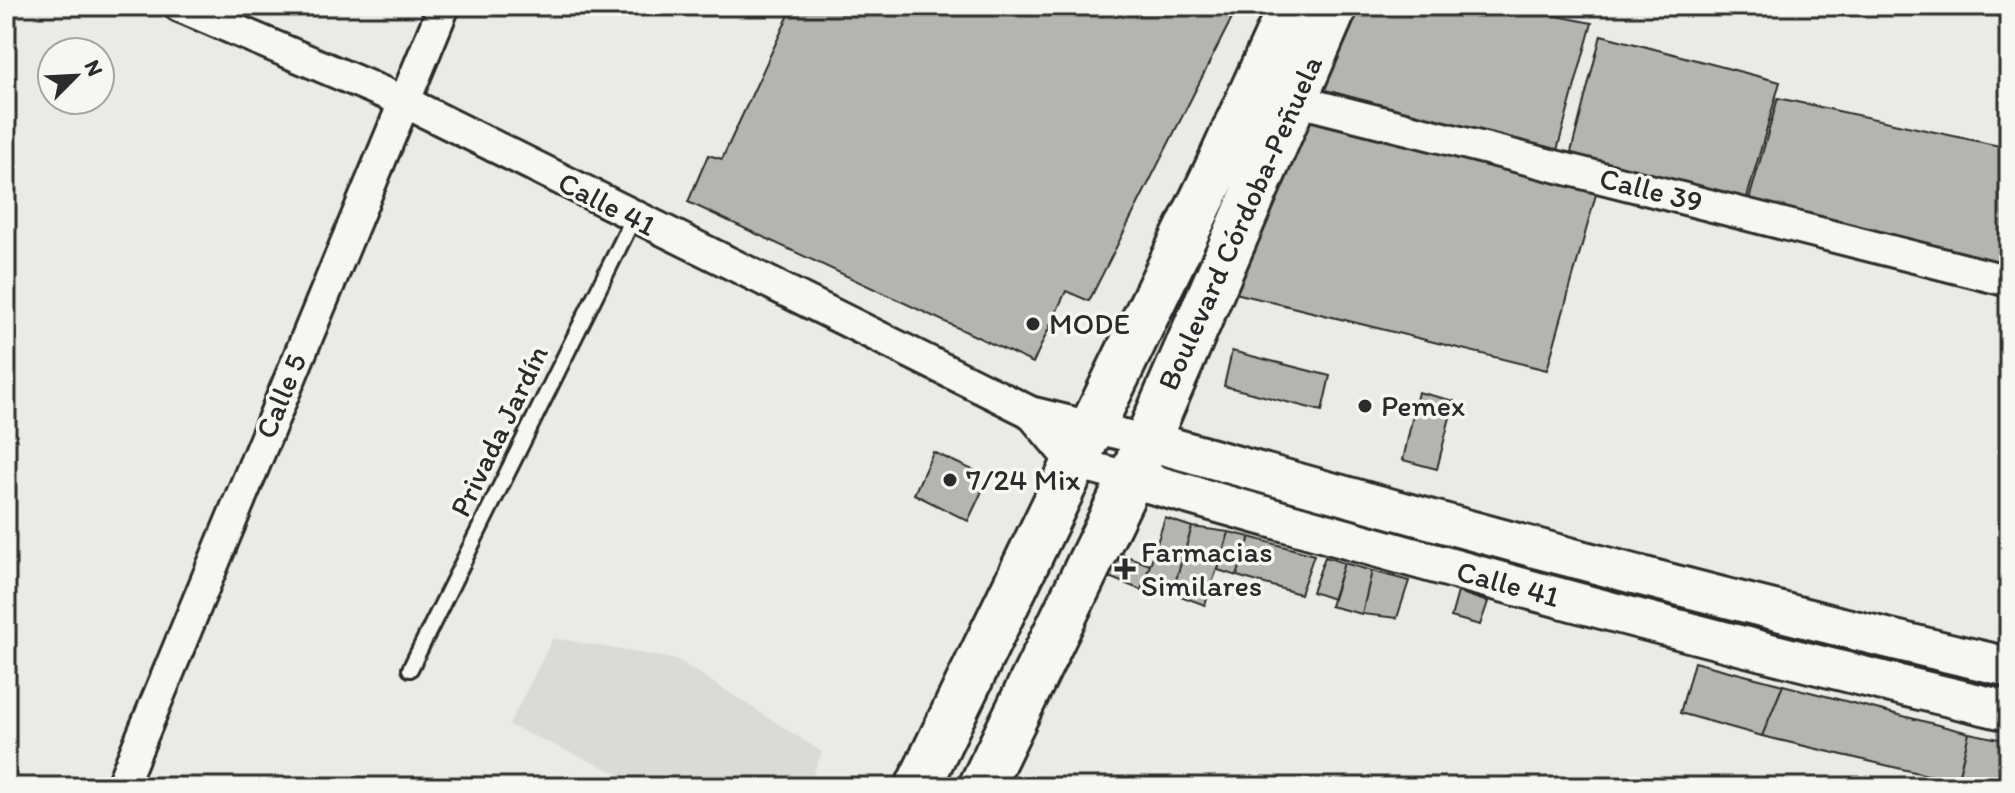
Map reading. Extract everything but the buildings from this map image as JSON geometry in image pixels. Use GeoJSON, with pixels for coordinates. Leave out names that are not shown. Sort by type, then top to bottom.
{"type":"FeatureCollection","features":[{"type":"Feature","properties":{"kind":"main road","name":"Boulevard Córdoba-Peñuela"},"geometry":{"type":"LineString","coordinates":[[918,787],[1081,443],[1218,167],[1291,6]]}},
{"type":"Feature","properties":{"kind":"main road","name":"Boulevard Córdoba-Peñuela"},"geometry":{"type":"LineString","coordinates":[[981,787],[1138,459],[1335,6]]}},
{"type":"Feature","properties":{"kind":"main road"},"geometry":{"type":"LineString","coordinates":[[1218,167],[1256,188]]}},
{"type":"Feature","properties":{"kind":"street","name":"Calle 41"},"geometry":{"type":"LineString","coordinates":[[179,6],[403,101],[1030,412],[1081,443],[1138,459],[1465,530],[1861,633],[2009,667]]}},
{"type":"Feature","properties":{"kind":"street","name":"Calle 5"},"geometry":{"type":"LineString","coordinates":[[121,787],[444,6]]}},
{"type":"Feature","properties":{"kind":"street","name":"Calle 39"},"geometry":{"type":"LineString","coordinates":[[1294,100],[2009,281]]}},
{"type":"Feature","properties":{"kind":"street","name":"Calle 41"},"geometry":{"type":"LineString","coordinates":[[1030,412],[1081,443],[1138,459],[1451,569],[1848,674],[2009,711]]}},
{"type":"Feature","properties":{"kind":"street"},"geometry":{"type":"LineString","coordinates":[[1451,569],[1465,530]]}},
{"type":"Feature","properties":{"kind":"street"},"geometry":{"type":"LineString","coordinates":[[1848,674],[1861,633]]}},
{"type":"Feature","properties":{"kind":"lane","name":"Privada Jardín"},"geometry":{"type":"LineString","coordinates":[[410,669],[634,217]]}},
{"type":"Feature","properties":{"kind":"shaded area"},"geometry":{"type":"Polygon","coordinates":[[[553,638],[678,660],[822,752],[808,787],[648,787],[509,725],[553,638]]]}},
{"type":"Feature","properties":{"kind":"place","name":"MODE"},"geometry":{"type":"Point","coordinates":[1033,324]}},
{"type":"Feature","properties":{"kind":"place","name":"Pemex"},"geometry":{"type":"Point","coordinates":[1365,406]}},
{"type":"Feature","properties":{"kind":"place","name":"7/24 Mix"},"geometry":{"type":"Point","coordinates":[950,480]}},
{"type":"Feature","properties":{"kind":"place","name":"Farmacias Similares"},"geometry":{"type":"Point","coordinates":[1125,569]}}]}
